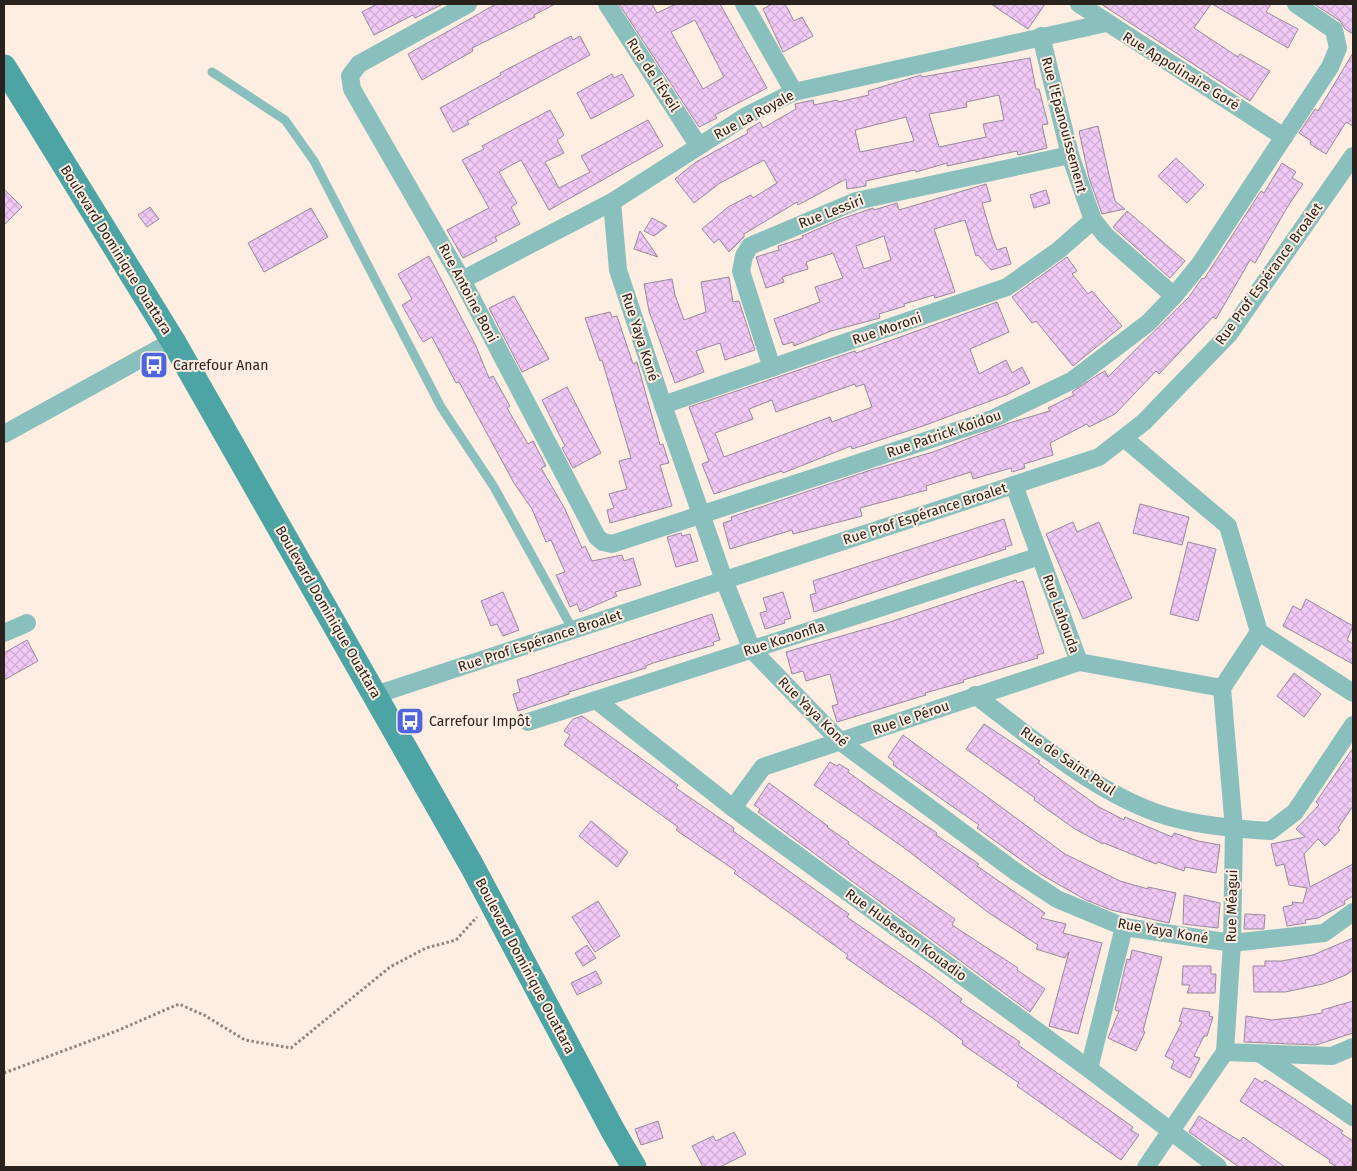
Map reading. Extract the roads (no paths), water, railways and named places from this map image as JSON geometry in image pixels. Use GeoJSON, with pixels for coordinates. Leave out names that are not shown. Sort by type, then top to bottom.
{"type":"FeatureCollection","features":[{"type":"Feature","properties":{"kind":"street","name":"Rue Antoine Boni"},"geometry":{"type":"LineString","coordinates":[[468,4],[359,64],[350,76],[352,89],[462,280],[597,537],[603,542],[612,544],[702,515]]}},
{"type":"Feature","properties":{"kind":"street","name":"Rue de l'Éveil"},"geometry":{"type":"LineString","coordinates":[[607,4],[698,145]]}},
{"type":"Feature","properties":{"kind":"street"},"geometry":{"type":"LineString","coordinates":[[744,4],[794,92]]}},
{"type":"Feature","properties":{"kind":"street","name":"Rue Appolinaire Goré"},"geometry":{"type":"LineString","coordinates":[[1079,4],[1284,136]]}},
{"type":"Feature","properties":{"kind":"street","name":"Rue Patrick Koidou"},"geometry":{"type":"LineString","coordinates":[[702,515],[992,419],[1073,380],[1148,323],[1174,296],[1200,264],[1330,67],[1338,48],[1334,30],[1296,4]]}},
{"type":"Feature","properties":{"kind":"street","name":"Rue La Royale"},"geometry":{"type":"LineString","coordinates":[[462,280],[612,202],[698,145],[746,116],[794,92],[1106,23]]}},
{"type":"Feature","properties":{"kind":"street","name":"Rue l'Epanouissement"},"geometry":{"type":"LineString","coordinates":[[1041,36],[1070,155],[1093,220],[1106,236],[1174,296]]}},
{"type":"Feature","properties":{"kind":"street","name":"Boulevard Dominique Ouattara"},"geometry":{"type":"LineString","coordinates":[[4,67],[173,341],[491,902],[634,1167]]}},
{"type":"Feature","properties":{"kind":"street","name":"Rue Lessiri"},"geometry":{"type":"LineString","coordinates":[[772,368],[741,271],[744,256],[750,246],[856,201],[1070,155]]}},
{"type":"Feature","properties":{"kind":"street","name":"Rue Prof Espérance Broalet"},"geometry":{"type":"LineString","coordinates":[[375,695],[1099,457],[1144,422],[1229,334],[1353,156]]}},
{"type":"Feature","properties":{"kind":"street","name":"Rue Yaya Koné"},"geometry":{"type":"LineString","coordinates":[[612,202],[618,270],[724,580],[752,650],[841,742],[1048,894],[1124,927],[1232,943],[1324,933],[1353,912]]}},
{"type":"Feature","properties":{"kind":"street","name":"Rue Moroni"},"geometry":{"type":"LineString","coordinates":[[663,405],[1007,287],[1059,250],[1093,220]]}},
{"type":"Feature","properties":{"kind":"street"},"geometry":{"type":"LineString","coordinates":[[4,434],[173,341]]}},
{"type":"Feature","properties":{"kind":"street"},"geometry":{"type":"LineString","coordinates":[[1124,438],[1228,526],[1259,632],[1353,693]]}},
{"type":"Feature","properties":{"kind":"street","name":"Rue Lahouda"},"geometry":{"type":"LineString","coordinates":[[1014,485],[1078,662],[1222,688]]}},
{"type":"Feature","properties":{"kind":"street","name":"Rue Kononfla"},"geometry":{"type":"LineString","coordinates":[[528,722],[1040,556]]}},
{"type":"Feature","properties":{"kind":"street"},"geometry":{"type":"LineString","coordinates":[[4,633],[27,623]]}},
{"type":"Feature","properties":{"kind":"street"},"geometry":{"type":"LineString","coordinates":[[1222,688],[1259,632]]}},
{"type":"Feature","properties":{"kind":"street","name":"Rue le Pérou"},"geometry":{"type":"LineString","coordinates":[[733,808],[763,767],[1078,662]]}},
{"type":"Feature","properties":{"kind":"street","name":"Rue Méagui"},"geometry":{"type":"LineString","coordinates":[[1146,1167],[1224,1052],[1232,943],[1234,829],[1222,688]]}},
{"type":"Feature","properties":{"kind":"street","name":"Rue de Saint Paul"},"geometry":{"type":"LineString","coordinates":[[975,696],[1073,768],[1113,794],[1158,813],[1234,829],[1270,831],[1295,812],[1353,725]]}},
{"type":"Feature","properties":{"kind":"street","name":"Rue Huberson Kouadio"},"geometry":{"type":"LineString","coordinates":[[596,700],[733,808],[1089,1069],[1218,1167]]}},
{"type":"Feature","properties":{"kind":"street"},"geometry":{"type":"LineString","coordinates":[[1089,1069],[1124,927]]}},
{"type":"Feature","properties":{"kind":"street"},"geometry":{"type":"LineString","coordinates":[[1224,1052],[1332,1056],[1353,1047]]}},
{"type":"Feature","properties":{"kind":"street"},"geometry":{"type":"LineString","coordinates":[[1260,1053],[1353,1117]]}},
{"type":"Feature","properties":{"kind":"lane"},"geometry":{"type":"LineString","coordinates":[[212,72],[285,120],[314,161],[441,407],[494,487],[572,630]]}},
{"type":"Feature","properties":{"kind":"place","name":"Carrefour Anan"},"geometry":{"type":"Point","coordinates":[154,365]}},
{"type":"Feature","properties":{"kind":"place","name":"Carrefour Impôt"},"geometry":{"type":"Point","coordinates":[410,721]}}]}
